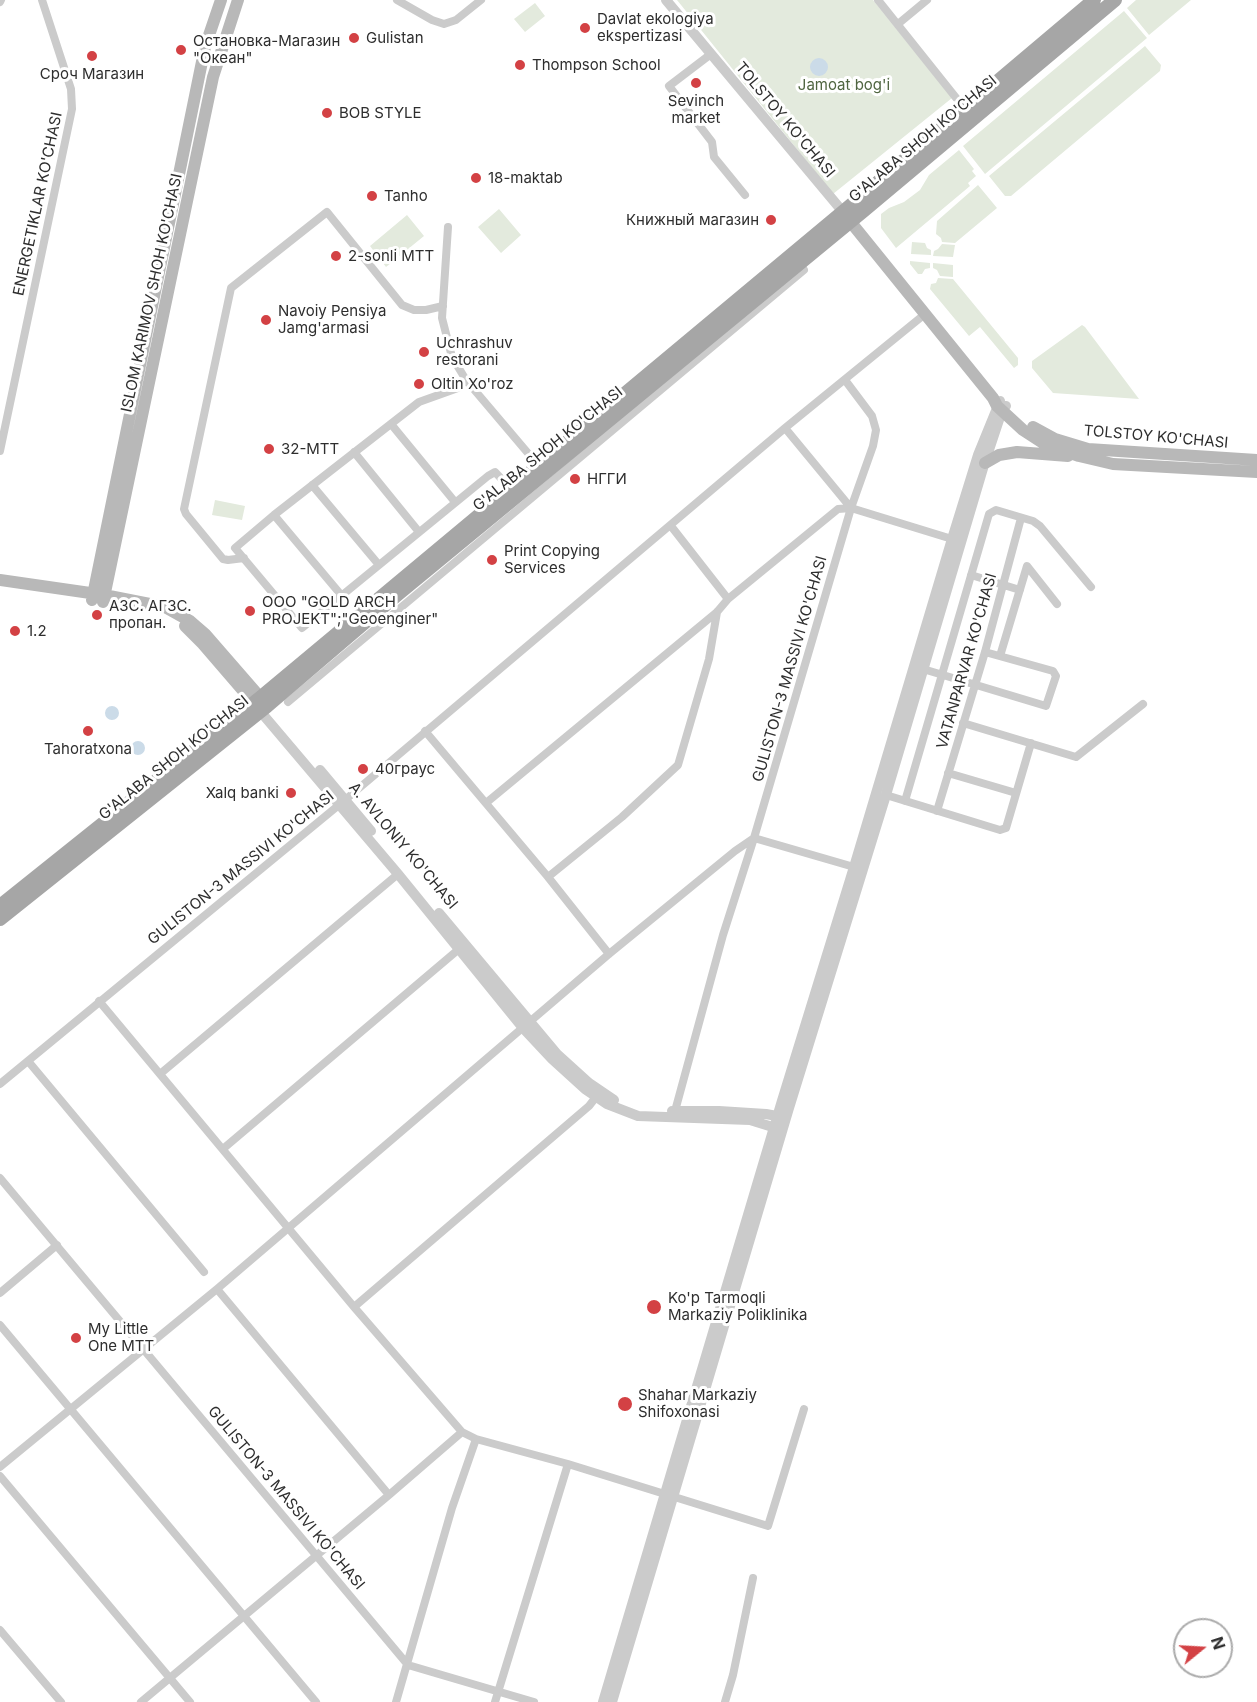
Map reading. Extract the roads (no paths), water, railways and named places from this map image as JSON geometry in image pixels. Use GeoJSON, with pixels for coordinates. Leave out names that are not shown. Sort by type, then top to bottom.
{"type":"FeatureCollection","features":[{"type":"Feature","properties":{"kind":"main road"},"geometry":{"type":"LineString","coordinates":[[219,0],[237,3]]}},
{"type":"Feature","properties":{"kind":"main road","name":"ISLOM KARIMOV SHOH KO'CHASI"},"geometry":{"type":"LineString","coordinates":[[98,598],[205,47],[219,0]]}},
{"type":"Feature","properties":{"kind":"main road","name":"G'ALABA SHOH KO'CHASI"},"geometry":{"type":"LineString","coordinates":[[0,906],[260,704],[317,670],[398,594],[559,468],[800,263],[846,217],[965,109],[1094,0]]}},
{"type":"Feature","properties":{"kind":"main road","name":"G'ALABA SHOH KO'CHASI"},"geometry":{"type":"LineString","coordinates":[[0,919],[260,704],[510,488],[1115,0]]}},
{"type":"Feature","properties":{"kind":"main road","name":"ISLOM KARIMOV SHOH KO'CHASI"},"geometry":{"type":"LineString","coordinates":[[98,598],[213,77],[237,3]]}},
{"type":"Feature","properties":{"kind":"main road","name":"TOLSTOY KO'CHASI"},"geometry":{"type":"LineString","coordinates":[[846,217],[1000,405],[1023,430],[1043,443],[1079,456],[1113,464],[1257,472]]}},
{"type":"Feature","properties":{"kind":"main road","name":"TOLSTOY KO'CHASI"},"geometry":{"type":"LineString","coordinates":[[1000,405],[1055,439],[1088,449],[1257,460]]}},
{"type":"Feature","properties":{"kind":"main road"},"geometry":{"type":"LineString","coordinates":[[985,463],[999,454],[1017,452],[1079,456]]}},
{"type":"Feature","properties":{"kind":"main road","name":"A. AVLONIY KO'CHASI"},"geometry":{"type":"LineString","coordinates":[[0,580],[98,598]]}},
{"type":"Feature","properties":{"kind":"main road","name":"A. AVLONIY KO'CHASI"},"geometry":{"type":"LineString","coordinates":[[0,587],[156,604],[190,621],[206,634],[260,704]]}},
{"type":"Feature","properties":{"kind":"street","name":"ENERGETIKLAR KO'CHASI"},"geometry":{"type":"LineString","coordinates":[[0,451],[72,109],[71,89],[42,0]]}},
{"type":"Feature","properties":{"kind":"street"},"geometry":{"type":"LineString","coordinates":[[398,0],[432,20],[444,24],[456,20],[481,0]]}},
{"type":"Feature","properties":{"kind":"street","name":"TOLSTOY KO'CHASI"},"geometry":{"type":"LineString","coordinates":[[666,0],[846,217]]}},
{"type":"Feature","properties":{"kind":"street"},"geometry":{"type":"LineString","coordinates":[[878,0],[965,109]]}},
{"type":"Feature","properties":{"kind":"street"},"geometry":{"type":"LineString","coordinates":[[898,24],[927,0]]}},
{"type":"Feature","properties":{"kind":"street"},"geometry":{"type":"LineString","coordinates":[[711,54],[669,86],[712,142],[714,157],[746,195]]}},
{"type":"Feature","properties":{"kind":"street"},"geometry":{"type":"LineString","coordinates":[[244,558],[223,559],[186,514],[184,508],[231,288],[327,212],[402,305],[414,310],[443,306]]}},
{"type":"Feature","properties":{"kind":"street"},"geometry":{"type":"LineString","coordinates":[[448,227],[442,318],[452,357],[466,380],[538,465]]}},
{"type":"Feature","properties":{"kind":"street","name":"GULISTON-3 MASSIVI KO'CHASI"},"geometry":{"type":"LineString","coordinates":[[0,1084],[342,802],[785,428],[925,314]]}},
{"type":"Feature","properties":{"kind":"street"},"geometry":{"type":"LineString","coordinates":[[466,380],[458,388],[419,402],[235,548],[302,628],[488,476],[495,472],[510,488]]}},
{"type":"Feature","properties":{"kind":"street","name":"GULISTON-3 MASSIVI KO'CHASI"},"geometry":{"type":"LineString","coordinates":[[675,1111],[723,935],[754,838],[851,508],[873,446],[876,430],[872,416],[845,380]]}},
{"type":"Feature","properties":{"kind":"street"},"geometry":{"type":"LineString","coordinates":[[612,1702],[669,1496],[854,867],[985,463],[1000,405]]}},
{"type":"Feature","properties":{"kind":"street"},"geometry":{"type":"LineString","coordinates":[[780,1123],[886,795],[952,539],[978,455],[1000,405]]}},
{"type":"Feature","properties":{"kind":"street"},"geometry":{"type":"LineString","coordinates":[[391,424],[455,502]]}},
{"type":"Feature","properties":{"kind":"street"},"geometry":{"type":"LineString","coordinates":[[785,428],[851,508],[952,539]]}},
{"type":"Feature","properties":{"kind":"street"},"geometry":{"type":"LineString","coordinates":[[354,452],[419,532]]}},
{"type":"Feature","properties":{"kind":"street"},"geometry":{"type":"LineString","coordinates":[[312,485],[379,565]]}},
{"type":"Feature","properties":{"kind":"street","name":"GULISTON-3 MASSIVI KO'CHASI"},"geometry":{"type":"LineString","coordinates":[[486,803],[838,509],[851,508]]}},
{"type":"Feature","properties":{"kind":"street"},"geometry":{"type":"LineString","coordinates":[[905,801],[989,514],[996,510],[1033,521],[1040,526],[1091,587]]}},
{"type":"Feature","properties":{"kind":"street"},"geometry":{"type":"LineString","coordinates":[[274,515],[342,596]]}},
{"type":"Feature","properties":{"kind":"street","name":"VATANPARVAR KO'CHASI"},"geometry":{"type":"LineString","coordinates":[[937,811],[985,652],[1021,518]]}},
{"type":"Feature","properties":{"kind":"street"},"geometry":{"type":"LineString","coordinates":[[671,526],[729,599]]}},
{"type":"Feature","properties":{"kind":"street"},"geometry":{"type":"LineString","coordinates":[[1000,656],[1027,566],[1057,604]]}},
{"type":"Feature","properties":{"kind":"street"},"geometry":{"type":"LineString","coordinates":[[971,575],[1020,590]]}},
{"type":"Feature","properties":{"kind":"street"},"geometry":{"type":"LineString","coordinates":[[548,877],[622,817],[678,765],[709,659],[717,612]]}},
{"type":"Feature","properties":{"kind":"street"},"geometry":{"type":"LineString","coordinates":[[920,666],[942,675],[1046,706],[1056,676],[1053,671],[985,652]]}},
{"type":"Feature","properties":{"kind":"street"},"geometry":{"type":"LineString","coordinates":[[288,702],[317,670]]}},
{"type":"Feature","properties":{"kind":"street","name":"A. AVLONIY KO'CHASI"},"geometry":{"type":"LineString","coordinates":[[260,704],[552,1059],[596,1097],[607,1104],[638,1116],[780,1123]]}},
{"type":"Feature","properties":{"kind":"street"},"geometry":{"type":"LineString","coordinates":[[963,723],[1076,757],[1143,704]]}},
{"type":"Feature","properties":{"kind":"street"},"geometry":{"type":"LineString","coordinates":[[425,731],[548,877],[609,954]]}},
{"type":"Feature","properties":{"kind":"street"},"geometry":{"type":"LineString","coordinates":[[886,795],[1000,830],[1006,828],[1031,744]]}},
{"type":"Feature","properties":{"kind":"street"},"geometry":{"type":"LineString","coordinates":[[948,773],[1016,793]]}},
{"type":"Feature","properties":{"kind":"street","name":"A. AVLONIY KO'CHASI"},"geometry":{"type":"LineString","coordinates":[[342,802],[459,949],[526,1025],[589,1083],[628,1107],[650,1111],[719,1111],[780,1123]]}},
{"type":"Feature","properties":{"kind":"street"},"geometry":{"type":"LineString","coordinates":[[0,1467],[217,1289],[609,954],[735,851],[754,838],[854,867]]}},
{"type":"Feature","properties":{"kind":"street"},"geometry":{"type":"LineString","coordinates":[[160,1074],[398,874]]}},
{"type":"Feature","properties":{"kind":"street"},"geometry":{"type":"LineString","coordinates":[[224,1148],[459,949]]}},
{"type":"Feature","properties":{"kind":"street"},"geometry":{"type":"LineString","coordinates":[[99,1001],[224,1148],[354,1308],[462,1432],[476,1439],[568,1464],[768,1526],[804,1409]]}},
{"type":"Feature","properties":{"kind":"street"},"geometry":{"type":"LineString","coordinates":[[28,1061],[204,1272]]}},
{"type":"Feature","properties":{"kind":"street"},"geometry":{"type":"LineString","coordinates":[[354,1308],[589,1106],[596,1097]]}},
{"type":"Feature","properties":{"kind":"street","name":"GULISTON-3 MASSIVI KO'CHASI"},"geometry":{"type":"LineString","coordinates":[[0,1178],[408,1665]]}},
{"type":"Feature","properties":{"kind":"street"},"geometry":{"type":"LineString","coordinates":[[0,1293],[57,1245]]}},
{"type":"Feature","properties":{"kind":"street"},"geometry":{"type":"LineString","coordinates":[[217,1289],[389,1495]]}},
{"type":"Feature","properties":{"kind":"street"},"geometry":{"type":"LineString","coordinates":[[0,1325],[316,1702]]}},
{"type":"Feature","properties":{"kind":"street"},"geometry":{"type":"LineString","coordinates":[[141,1702],[462,1432]]}},
{"type":"Feature","properties":{"kind":"street"},"geometry":{"type":"LineString","coordinates":[[396,1702],[453,1508],[476,1439]]}},
{"type":"Feature","properties":{"kind":"street"},"geometry":{"type":"LineString","coordinates":[[495,1702],[568,1464]]}},
{"type":"Feature","properties":{"kind":"street"},"geometry":{"type":"LineString","coordinates":[[0,1476],[190,1702]]}},
{"type":"Feature","properties":{"kind":"street"},"geometry":{"type":"LineString","coordinates":[[603,1702],[669,1496]]}},
{"type":"Feature","properties":{"kind":"street"},"geometry":{"type":"LineString","coordinates":[[724,1702],[733,1675],[753,1578]]}},
{"type":"Feature","properties":{"kind":"street"},"geometry":{"type":"LineString","coordinates":[[0,1629],[61,1702]]}},
{"type":"Feature","properties":{"kind":"street"},"geometry":{"type":"LineString","coordinates":[[408,1665],[534,1702]]}},
{"type":"Feature","properties":{"kind":"water"},"geometry":{"type":"Polygon","coordinates":[[[819,58],[825,61],[828,67],[825,73],[819,76],[813,73],[810,67],[813,61],[819,58]]]}},
{"type":"Feature","properties":{"kind":"water"},"geometry":{"type":"Polygon","coordinates":[[[109,706],[115,706],[119,713],[115,720],[109,720],[105,716],[105,710],[109,706]]]}},
{"type":"Feature","properties":{"kind":"water"},"geometry":{"type":"Polygon","coordinates":[[[135,741],[141,741],[145,748],[141,755],[135,755],[131,751],[131,745],[135,741]]]}},
{"type":"Feature","properties":{"kind":"place","name":"Davlat ekologiya ekspertizasi"},"geometry":{"type":"Point","coordinates":[585,28]}},
{"type":"Feature","properties":{"kind":"place","name":"Gulistan"},"geometry":{"type":"Point","coordinates":[354,38]}},
{"type":"Feature","properties":{"kind":"place","name":"Остановка-Магазин \"Океан\""},"geometry":{"type":"Point","coordinates":[181,50]}},
{"type":"Feature","properties":{"kind":"place","name":"Сроч Магазин"},"geometry":{"type":"Point","coordinates":[92,56]}},
{"type":"Feature","properties":{"kind":"place","name":"Thompson School"},"geometry":{"type":"Point","coordinates":[520,65]}},
{"type":"Feature","properties":{"kind":"place","name":"Sevinch market"},"geometry":{"type":"Point","coordinates":[696,83]}},
{"type":"Feature","properties":{"kind":"place","name":"BOB STYLE"},"geometry":{"type":"Point","coordinates":[327,113]}},
{"type":"Feature","properties":{"kind":"place","name":"18-maktab"},"geometry":{"type":"Point","coordinates":[476,178]}},
{"type":"Feature","properties":{"kind":"place","name":"Tanho"},"geometry":{"type":"Point","coordinates":[372,196]}},
{"type":"Feature","properties":{"kind":"place","name":"Книжный магазин"},"geometry":{"type":"Point","coordinates":[771,220]}},
{"type":"Feature","properties":{"kind":"place","name":"2-sonli MTT"},"geometry":{"type":"Point","coordinates":[336,256]}},
{"type":"Feature","properties":{"kind":"place","name":"Navoiy Pensiya Jamg'armasi"},"geometry":{"type":"Point","coordinates":[266,320]}},
{"type":"Feature","properties":{"kind":"place","name":"Uchrashuv restorani"},"geometry":{"type":"Point","coordinates":[424,352]}},
{"type":"Feature","properties":{"kind":"place","name":"Oltin Xo'roz"},"geometry":{"type":"Point","coordinates":[419,384]}},
{"type":"Feature","properties":{"kind":"place","name":"32-MTT"},"geometry":{"type":"Point","coordinates":[269,449]}},
{"type":"Feature","properties":{"kind":"place","name":"НГГИ"},"geometry":{"type":"Point","coordinates":[575,479]}},
{"type":"Feature","properties":{"kind":"place","name":"Print Copying Services"},"geometry":{"type":"Point","coordinates":[492,560]}},
{"type":"Feature","properties":{"kind":"place","name":"ООО \"GOLD ARCH PROJEKT\";\"Geoenginer\""},"geometry":{"type":"Point","coordinates":[250,611]}},
{"type":"Feature","properties":{"kind":"place","name":"АЗС. АГЗС. пропан."},"geometry":{"type":"Point","coordinates":[97,615]}},
{"type":"Feature","properties":{"kind":"place","name":"1.2"},"geometry":{"type":"Point","coordinates":[15,631]}},
{"type":"Feature","properties":{"kind":"place","name":"Tahoratxona"},"geometry":{"type":"Point","coordinates":[88,731]}},
{"type":"Feature","properties":{"kind":"place","name":"40граус"},"geometry":{"type":"Point","coordinates":[363,769]}},
{"type":"Feature","properties":{"kind":"place","name":"Xalq banki"},"geometry":{"type":"Point","coordinates":[291,793]}},
{"type":"Feature","properties":{"kind":"place","name":"Ko'p Tarmoqli Markaziy Poliklinika"},"geometry":{"type":"Point","coordinates":[654,1307]}},
{"type":"Feature","properties":{"kind":"place","name":"My Little One MTT"},"geometry":{"type":"Point","coordinates":[76,1338]}},
{"type":"Feature","properties":{"kind":"place","name":"Shahar Markaziy Shifoxonasi"},"geometry":{"type":"Point","coordinates":[625,1404]}},
{"type":"Feature","properties":{"kind":"park label","name":"Jamoat bog'i"},"geometry":{"type":"Point","coordinates":[844,85]}}]}
